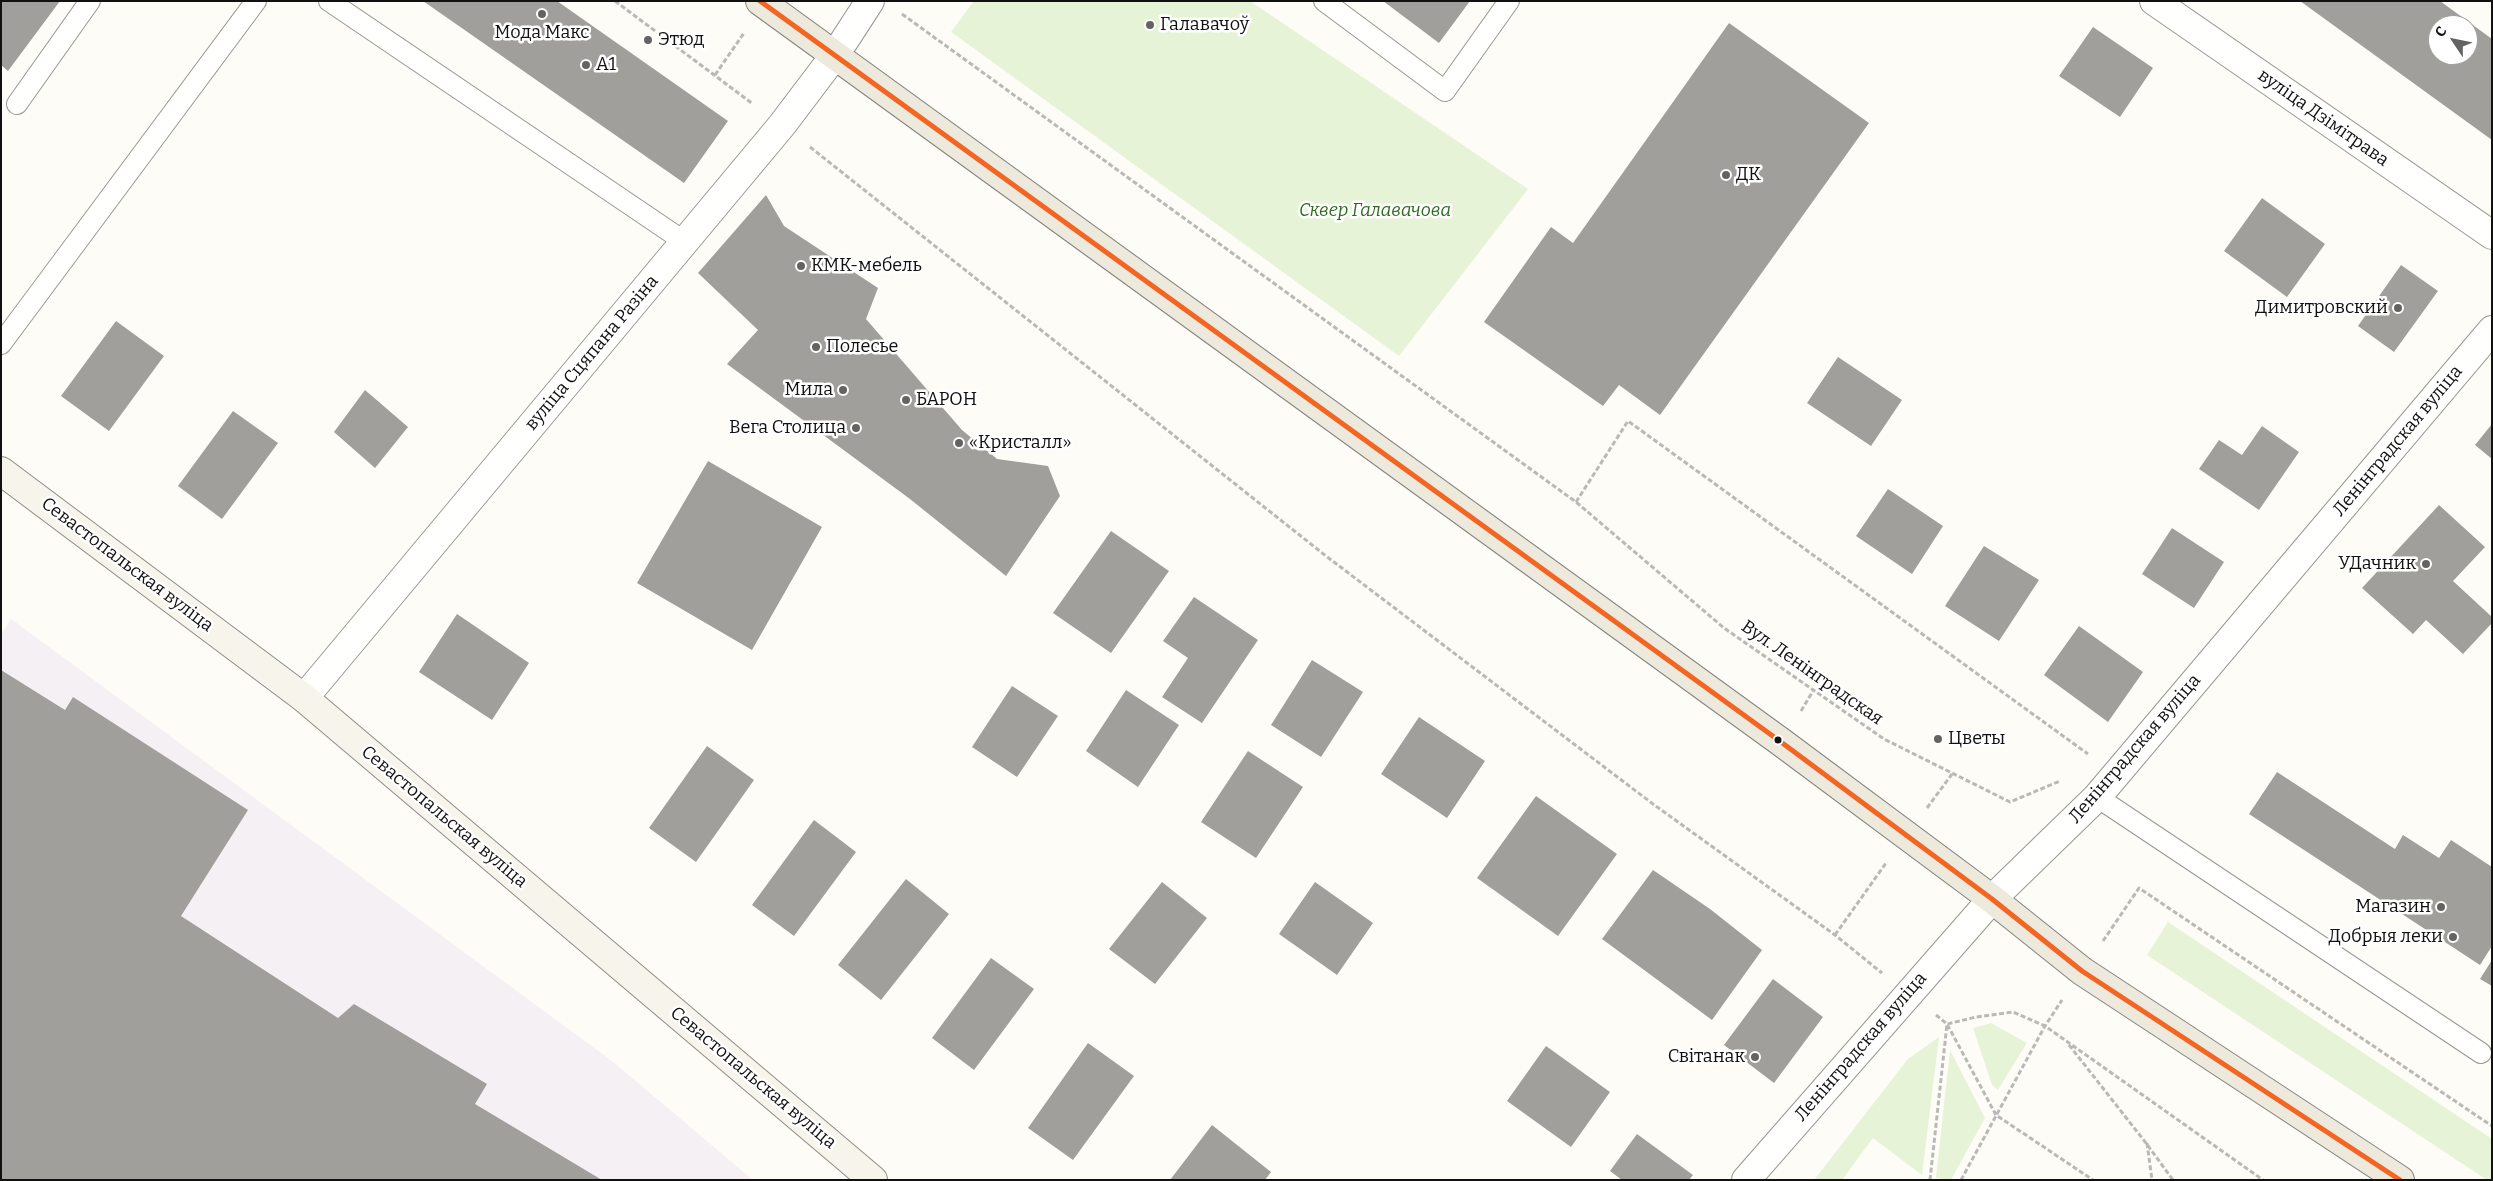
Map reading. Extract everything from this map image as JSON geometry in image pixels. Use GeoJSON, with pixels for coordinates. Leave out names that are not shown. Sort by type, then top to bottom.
{"type":"FeatureCollection","features":[{"type":"Feature","properties":{"kind":"main road"},"geometry":{"type":"LineString","coordinates":[[762,3],[1773,737],[1992,900],[2082,971],[2400,1180]]}},
{"type":"Feature","properties":{"kind":"street","name":"вуліца Сцяпана Разіна"},"geometry":{"type":"LineString","coordinates":[[304,698],[782,125],[835,55],[870,1]]}},
{"type":"Feature","properties":{"kind":"street","name":"вуліца Дзімітрава"},"geometry":{"type":"LineString","coordinates":[[2154,1],[2492,235]]}},
{"type":"Feature","properties":{"kind":"street","name":"Ленінградская вуліца"},"geometry":{"type":"LineString","coordinates":[[1746,1180],[1992,900],[2097,797],[2492,330]]}},
{"type":"Feature","properties":{"kind":"street","name":"Севастопальская вуліца"},"geometry":{"type":"LineString","coordinates":[[1,471],[304,698],[873,1180]]}},
{"type":"Feature","properties":{"kind":"lane"},"geometry":{"type":"LineString","coordinates":[[17,104],[90,1]]}},
{"type":"Feature","properties":{"kind":"lane"},"geometry":{"type":"LineString","coordinates":[[1,344],[256,1]]}},
{"type":"Feature","properties":{"kind":"lane"},"geometry":{"type":"LineString","coordinates":[[329,1],[685,242]]}},
{"type":"Feature","properties":{"kind":"lane"},"geometry":{"type":"LineString","coordinates":[[1324,1],[1445,91],[1509,1]]}},
{"type":"Feature","properties":{"kind":"lane"},"geometry":{"type":"LineString","coordinates":[[2097,797],[2481,1053]]}},
{"type":"Feature","properties":{"kind":"path"},"geometry":{"type":"LineString","coordinates":[[615,1],[714,75],[762,3]]}},
{"type":"Feature","properties":{"kind":"path","name":"Вул. Ленінградская"},"geometry":{"type":"LineString","coordinates":[[923,27],[1576,502],[1724,628],[1884,739],[2010,802],[2065,779]]}},
{"type":"Feature","properties":{"kind":"path"},"geometry":{"type":"LineString","coordinates":[[842,173],[1326,556],[1653,804],[1835,935]]}},
{"type":"Feature","properties":{"kind":"path"},"geometry":{"type":"LineString","coordinates":[[1576,502],[1628,421],[2093,758]]}},
{"type":"Feature","properties":{"kind":"path"},"geometry":{"type":"LineString","coordinates":[[2139,888],[2492,1126]]}},
{"type":"Feature","properties":{"kind":"path"},"geometry":{"type":"LineString","coordinates":[[1930,1180],[1947,1024],[1976,1017],[2013,1012],[2045,1026],[2263,1180]]}},
{"type":"Feature","properties":{"kind":"path"},"geometry":{"type":"LineString","coordinates":[[2066,1041],[2146,1143],[2172,1180]]}},
{"type":"Feature","properties":{"kind":"path"},"geometry":{"type":"LineString","coordinates":[[1961,1180],[1996,1115],[2093,1180]]}},
{"type":"Feature","properties":{"kind":"path"},"geometry":{"type":"LineString","coordinates":[[2146,1143],[2152,1180]]}},
{"type":"Feature","properties":{"kind":"shaded area"},"geometry":{"type":"Polygon","coordinates":[[[11,619],[612,1061],[753,1180],[1,1180],[1,635],[11,619]]]}},
{"type":"Feature","properties":{"kind":"green space","name":"Сквер Галавачова"},"geometry":{"type":"Polygon","coordinates":[[[974,1],[1250,1],[1528,189],[1399,356],[951,32],[974,1]]]}},
{"type":"Feature","properties":{"kind":"green space"},"geometry":{"type":"Polygon","coordinates":[[[2168,922],[2492,1139],[2492,1180],[2487,1180],[2147,955],[2168,922]]]}},
{"type":"Feature","properties":{"kind":"green space"},"geometry":{"type":"Polygon","coordinates":[[[1991,1023],[2027,1043],[1998,1090],[1992,1085],[1973,1028],[1991,1023]]]}},
{"type":"Feature","properties":{"kind":"green space"},"geometry":{"type":"Polygon","coordinates":[[[1939,1037],[1922,1175],[1873,1138],[1842,1180],[1814,1180],[1908,1059],[1939,1037]]]}},
{"type":"Feature","properties":{"kind":"green space"},"geometry":{"type":"Polygon","coordinates":[[[1950,1050],[1985,1118],[1951,1180],[1936,1178],[1950,1050]]]}},
{"type":"Feature","properties":{"kind":"building"},"geometry":{"type":"Polygon","coordinates":[[[1,1],[60,1],[8,71],[1,65],[1,1]]]}},
{"type":"Feature","properties":{"kind":"building"},"geometry":{"type":"Polygon","coordinates":[[[423,1],[557,1],[728,121],[684,183],[423,1]]]}},
{"type":"Feature","properties":{"kind":"building"},"geometry":{"type":"Polygon","coordinates":[[[1383,1],[1470,1],[1439,43],[1383,1]]]}},
{"type":"Feature","properties":{"kind":"building"},"geometry":{"type":"Polygon","coordinates":[[[2300,1],[2440,1],[2459,15],[2428,15],[2428,65],[2478,65],[2478,29],[2492,39],[2492,140],[2300,1]]]}},
{"type":"Feature","properties":{"kind":"building","name":"ДК"},"geometry":{"type":"Polygon","coordinates":[[[1729,23],[1869,123],[1660,415],[1619,385],[1603,406],[1484,322],[1551,227],[1573,243],[1729,23]]]}},
{"type":"Feature","properties":{"kind":"building"},"geometry":{"type":"Polygon","coordinates":[[[2093,27],[2153,68],[2120,117],[2059,76],[2093,27]]]}},
{"type":"Feature","properties":{"kind":"building","name":"Полесье"},"geometry":{"type":"Polygon","coordinates":[[[766,195],[784,226],[878,288],[866,319],[962,430],[997,459],[1048,466],[1060,496],[1006,576],[910,499],[727,364],[758,330],[698,273],[766,195]]]}},
{"type":"Feature","properties":{"kind":"building"},"geometry":{"type":"Polygon","coordinates":[[[2262,198],[2325,244],[2287,297],[2224,251],[2262,198]]]}},
{"type":"Feature","properties":{"kind":"building","name":"Димитровский"},"geometry":{"type":"Polygon","coordinates":[[[2401,265],[2438,291],[2394,352],[2358,326],[2401,265]]]}},
{"type":"Feature","properties":{"kind":"building"},"geometry":{"type":"Polygon","coordinates":[[[116,321],[164,356],[109,431],[61,396],[116,321]]]}},
{"type":"Feature","properties":{"kind":"building"},"geometry":{"type":"Polygon","coordinates":[[[1838,357],[1902,400],[1871,446],[1807,403],[1838,357]]]}},
{"type":"Feature","properties":{"kind":"building"},"geometry":{"type":"Polygon","coordinates":[[[365,390],[408,427],[375,468],[334,432],[365,390]]]}},
{"type":"Feature","properties":{"kind":"building"},"geometry":{"type":"Polygon","coordinates":[[[233,411],[278,443],[222,519],[178,486],[233,411]]]}},
{"type":"Feature","properties":{"kind":"building"},"geometry":{"type":"Polygon","coordinates":[[[2492,424],[2492,459],[2475,445],[2492,424]]]}},
{"type":"Feature","properties":{"kind":"building"},"geometry":{"type":"Polygon","coordinates":[[[2262,426],[2299,452],[2259,510],[2199,469],[2219,440],[2242,455],[2262,426]]]}},
{"type":"Feature","properties":{"kind":"building"},"geometry":{"type":"Polygon","coordinates":[[[708,461],[822,527],[752,650],[637,583],[708,461]]]}},
{"type":"Feature","properties":{"kind":"building"},"geometry":{"type":"Polygon","coordinates":[[[1888,489],[1943,526],[1912,574],[1856,536],[1888,489]]]}},
{"type":"Feature","properties":{"kind":"building","name":"УДачник"},"geometry":{"type":"Polygon","coordinates":[[[2439,505],[2485,547],[2453,581],[2492,617],[2492,623],[2463,654],[2426,620],[2413,634],[2362,588],[2439,505]]]}},
{"type":"Feature","properties":{"kind":"building"},"geometry":{"type":"Polygon","coordinates":[[[2172,528],[2224,562],[2194,608],[2142,574],[2172,528]]]}},
{"type":"Feature","properties":{"kind":"building"},"geometry":{"type":"Polygon","coordinates":[[[1111,531],[1169,571],[1111,653],[1053,613],[1111,531]]]}},
{"type":"Feature","properties":{"kind":"building"},"geometry":{"type":"Polygon","coordinates":[[[1984,546],[2039,580],[1999,641],[1945,606],[1984,546]]]}},
{"type":"Feature","properties":{"kind":"building"},"geometry":{"type":"Polygon","coordinates":[[[1194,597],[1258,640],[1202,723],[1162,697],[1188,658],[1163,641],[1194,597]]]}},
{"type":"Feature","properties":{"kind":"building"},"geometry":{"type":"Polygon","coordinates":[[[457,614],[529,663],[492,720],[419,672],[457,614]]]}},
{"type":"Feature","properties":{"kind":"building"},"geometry":{"type":"Polygon","coordinates":[[[2079,626],[2143,672],[2108,722],[2044,675],[2079,626]]]}},
{"type":"Feature","properties":{"kind":"building"},"geometry":{"type":"Polygon","coordinates":[[[1312,660],[1363,692],[1321,757],[1271,725],[1312,660]]]}},
{"type":"Feature","properties":{"kind":"building"},"geometry":{"type":"Polygon","coordinates":[[[1,670],[65,710],[73,697],[248,810],[181,916],[338,1018],[354,1004],[487,1084],[475,1104],[602,1180],[1,1180],[1,670]]]}},
{"type":"Feature","properties":{"kind":"building"},"geometry":{"type":"Polygon","coordinates":[[[1012,686],[1058,716],[1017,777],[972,747],[1012,686]]]}},
{"type":"Feature","properties":{"kind":"building"},"geometry":{"type":"Polygon","coordinates":[[[1126,690],[1179,725],[1138,787],[1086,751],[1126,690]]]}},
{"type":"Feature","properties":{"kind":"building"},"geometry":{"type":"Polygon","coordinates":[[[1419,717],[1485,761],[1447,818],[1381,774],[1419,717]]]}},
{"type":"Feature","properties":{"kind":"building"},"geometry":{"type":"Polygon","coordinates":[[[707,746],[754,780],[696,862],[649,828],[707,746]]]}},
{"type":"Feature","properties":{"kind":"building"},"geometry":{"type":"Polygon","coordinates":[[[1248,751],[1303,787],[1256,858],[1201,822],[1248,751]]]}},
{"type":"Feature","properties":{"kind":"building","name":"Магазин"},"geometry":{"type":"Polygon","coordinates":[[[2277,772],[2395,849],[2403,835],[2439,858],[2451,840],[2492,867],[2492,946],[2480,965],[2249,814],[2277,772]]]}},
{"type":"Feature","properties":{"kind":"building"},"geometry":{"type":"Polygon","coordinates":[[[1536,796],[1617,854],[1558,936],[1477,878],[1536,796]]]}},
{"type":"Feature","properties":{"kind":"building"},"geometry":{"type":"Polygon","coordinates":[[[814,820],[856,852],[794,936],[752,905],[814,820]]]}},
{"type":"Feature","properties":{"kind":"building"},"geometry":{"type":"Polygon","coordinates":[[[1653,870],[1710,909],[1762,950],[1712,1020],[1602,939],[1653,870]]]}},
{"type":"Feature","properties":{"kind":"building"},"geometry":{"type":"Polygon","coordinates":[[[906,879],[949,914],[881,1000],[838,965],[906,879]]]}},
{"type":"Feature","properties":{"kind":"building"},"geometry":{"type":"Polygon","coordinates":[[[1162,882],[1207,918],[1155,984],[1109,949],[1162,882]]]}},
{"type":"Feature","properties":{"kind":"building"},"geometry":{"type":"Polygon","coordinates":[[[1315,882],[1373,923],[1337,975],[1279,934],[1315,882]]]}},
{"type":"Feature","properties":{"kind":"building"},"geometry":{"type":"Polygon","coordinates":[[[991,958],[1034,989],[974,1070],[932,1038],[991,958]]]}},
{"type":"Feature","properties":{"kind":"building"},"geometry":{"type":"Polygon","coordinates":[[[2492,960],[2492,986],[2480,979],[2492,960]]]}},
{"type":"Feature","properties":{"kind":"building"},"geometry":{"type":"Polygon","coordinates":[[[1773,979],[1823,1017],[1774,1083],[1724,1045],[1773,979]]]}},
{"type":"Feature","properties":{"kind":"building"},"geometry":{"type":"Polygon","coordinates":[[[1088,1043],[1134,1076],[1073,1160],[1028,1128],[1088,1043]]]}},
{"type":"Feature","properties":{"kind":"building"},"geometry":{"type":"Polygon","coordinates":[[[1546,1046],[1610,1092],[1571,1147],[1507,1101],[1546,1046]]]}},
{"type":"Feature","properties":{"kind":"building"},"geometry":{"type":"Polygon","coordinates":[[[1212,1125],[1271,1172],[1265,1180],[1170,1180],[1212,1125]]]}},
{"type":"Feature","properties":{"kind":"building"},"geometry":{"type":"Polygon","coordinates":[[[1637,1134],[1693,1175],[1689,1180],[1622,1180],[1610,1171],[1637,1134]]]}},
{"type":"Feature","properties":{"kind":"transit line"},"geometry":{"type":"LineString","coordinates":[[760,1],[1781,742],[1992,899],[2082,971],[2400,1180]]}},
{"type":"Feature","properties":{"kind":"place","name":"Мода Макс"},"geometry":{"type":"Point","coordinates":[542,14]}},
{"type":"Feature","properties":{"kind":"place","name":"Галавачоў"},"geometry":{"type":"Point","coordinates":[1150,25]}},
{"type":"Feature","properties":{"kind":"place","name":"Этюд"},"geometry":{"type":"Point","coordinates":[648,40]}},
{"type":"Feature","properties":{"kind":"place","name":"A1"},"geometry":{"type":"Point","coordinates":[586,65]}},
{"type":"Feature","properties":{"kind":"place","name":"ДК"},"geometry":{"type":"Point","coordinates":[1726,175]}},
{"type":"Feature","properties":{"kind":"place","name":"КМК-мебель"},"geometry":{"type":"Point","coordinates":[801,266]}},
{"type":"Feature","properties":{"kind":"place","name":"Димитровский"},"geometry":{"type":"Point","coordinates":[2398,308]}},
{"type":"Feature","properties":{"kind":"place","name":"Полесье"},"geometry":{"type":"Point","coordinates":[816,347]}},
{"type":"Feature","properties":{"kind":"place","name":"Мила"},"geometry":{"type":"Point","coordinates":[843,390]}},
{"type":"Feature","properties":{"kind":"place","name":"БАРОН"},"geometry":{"type":"Point","coordinates":[906,400]}},
{"type":"Feature","properties":{"kind":"place","name":"Вега Столица"},"geometry":{"type":"Point","coordinates":[856,428]}},
{"type":"Feature","properties":{"kind":"place","name":"«Кристалл»"},"geometry":{"type":"Point","coordinates":[959,443]}},
{"type":"Feature","properties":{"kind":"place","name":"УДачник"},"geometry":{"type":"Point","coordinates":[2426,564]}},
{"type":"Feature","properties":{"kind":"place","name":"Цветы"},"geometry":{"type":"Point","coordinates":[1938,739]}},
{"type":"Feature","properties":{"kind":"place","name":"Магазин"},"geometry":{"type":"Point","coordinates":[2441,907]}},
{"type":"Feature","properties":{"kind":"place","name":"Добрыя леки"},"geometry":{"type":"Point","coordinates":[2453,937]}},
{"type":"Feature","properties":{"kind":"place","name":"Світанак"},"geometry":{"type":"Point","coordinates":[1755,1057]}}]}
